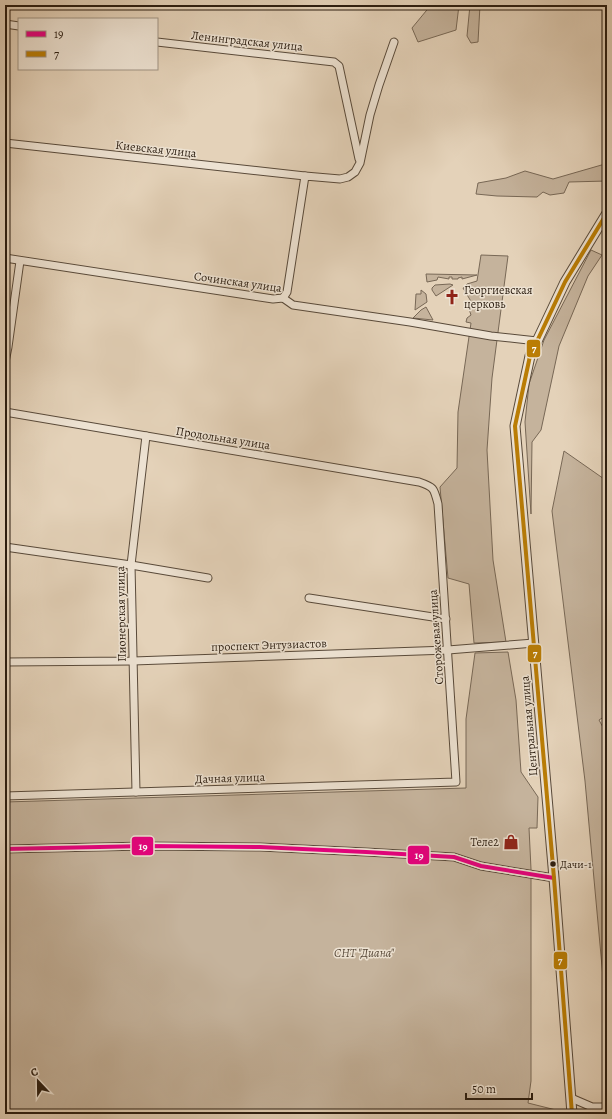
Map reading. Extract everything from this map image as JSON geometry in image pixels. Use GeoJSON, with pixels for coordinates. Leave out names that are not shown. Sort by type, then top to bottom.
{"type":"FeatureCollection","features":[{"type":"Feature","properties":{"kind":"street"},"geometry":{"type":"LineString","coordinates":[[5,24],[18,26]]}},
{"type":"Feature","properties":{"kind":"street","name":"Ленинградская улица"},"geometry":{"type":"LineString","coordinates":[[158,42],[334,62],[339,66],[360,163]]}},
{"type":"Feature","properties":{"kind":"street"},"geometry":{"type":"LineString","coordinates":[[360,163],[370,115],[394,42]]}},
{"type":"Feature","properties":{"kind":"street","name":"Киевская улица"},"geometry":{"type":"LineString","coordinates":[[5,143],[340,179],[348,177],[355,172],[360,163]]}},
{"type":"Feature","properties":{"kind":"street"},"geometry":{"type":"LineString","coordinates":[[283,298],[287,292],[305,176]]}},
{"type":"Feature","properties":{"kind":"street","name":"Центральная улица"},"geometry":{"type":"LineString","coordinates":[[572,1114],[554,878],[515,426],[530,356],[565,282],[607,213]]}},
{"type":"Feature","properties":{"kind":"street","name":"Сочинская улица"},"geometry":{"type":"LineString","coordinates":[[5,258],[273,299],[283,298],[293,305],[410,322],[491,336],[537,341]]}},
{"type":"Feature","properties":{"kind":"street"},"geometry":{"type":"LineString","coordinates":[[5,362],[20,261]]}},
{"type":"Feature","properties":{"kind":"street","name":"Продольная улица"},"geometry":{"type":"LineString","coordinates":[[5,412],[419,482],[430,485],[435,491]]}},
{"type":"Feature","properties":{"kind":"street","name":"Пионерская улица"},"geometry":{"type":"LineString","coordinates":[[136,792],[131,565],[146,436]]}},
{"type":"Feature","properties":{"kind":"street","name":"Сторожевая улица"},"geometry":{"type":"LineString","coordinates":[[435,491],[438,504],[456,782]]}},
{"type":"Feature","properties":{"kind":"street"},"geometry":{"type":"LineString","coordinates":[[5,547],[131,565],[208,578]]}},
{"type":"Feature","properties":{"kind":"street"},"geometry":{"type":"LineString","coordinates":[[309,598],[446,619]]}},
{"type":"Feature","properties":{"kind":"street","name":"проспект Энтузиастов"},"geometry":{"type":"LineString","coordinates":[[5,662],[133,661],[448,650],[534,643]]}},
{"type":"Feature","properties":{"kind":"street","name":"Дачная улица"},"geometry":{"type":"LineString","coordinates":[[5,796],[456,782]]}},
{"type":"Feature","properties":{"kind":"street"},"geometry":{"type":"LineString","coordinates":[[5,849],[146,846],[260,847],[374,852],[454,857],[481,866],[554,878]]}},
{"type":"Feature","properties":{"kind":"street"},"geometry":{"type":"LineString","coordinates":[[571,1098],[592,1107],[607,1107]]}},
{"type":"Feature","properties":{"kind":"green space"},"geometry":{"type":"Polygon","coordinates":[[[431,5],[459,5],[456,30],[418,42],[412,28],[431,5]]]}},
{"type":"Feature","properties":{"kind":"green space"},"geometry":{"type":"Polygon","coordinates":[[[470,5],[480,5],[478,42],[471,43],[467,36],[470,5]]]}},
{"type":"Feature","properties":{"kind":"green space"},"geometry":{"type":"Polygon","coordinates":[[[607,151],[607,181],[569,182],[564,193],[550,195],[543,192],[537,197],[476,194],[478,183],[506,178],[525,171],[553,179],[605,164],[607,151]]]}},
{"type":"Feature","properties":{"kind":"green space"},"geometry":{"type":"Polygon","coordinates":[[[591,250],[602,255],[588,276],[559,346],[541,430],[532,442],[531,514],[525,422],[529,384],[544,340],[591,250]]]}},
{"type":"Feature","properties":{"kind":"green space"},"geometry":{"type":"Polygon","coordinates":[[[481,255],[508,256],[492,378],[487,450],[493,560],[506,642],[474,643],[469,584],[448,578],[440,487],[457,468],[458,412],[471,323],[466,322],[467,318],[471,315],[469,309],[472,303],[463,288],[467,284],[477,281],[481,255]]]}},
{"type":"Feature","properties":{"kind":"green space"},"geometry":{"type":"Polygon","coordinates":[[[426,274],[477,275],[462,279],[462,277],[452,279],[452,277],[449,277],[449,279],[438,277],[437,280],[427,282],[426,274]]]}},
{"type":"Feature","properties":{"kind":"green space"},"geometry":{"type":"Polygon","coordinates":[[[435,285],[453,285],[436,296],[432,290],[435,285]]]}},
{"type":"Feature","properties":{"kind":"green space"},"geometry":{"type":"Polygon","coordinates":[[[421,290],[426,294],[427,302],[415,310],[416,294],[421,294],[421,290]]]}},
{"type":"Feature","properties":{"kind":"green space"},"geometry":{"type":"Polygon","coordinates":[[[426,307],[433,320],[413,318],[421,310],[426,307]]]}},
{"type":"Feature","properties":{"kind":"green space"},"geometry":{"type":"Polygon","coordinates":[[[564,451],[607,481],[607,715],[599,720],[605,731],[607,731],[607,1021],[585,781],[552,511],[564,451]]]}},
{"type":"Feature","properties":{"kind":"green space","name":"СНТ \"Диана\""},"geometry":{"type":"Polygon","coordinates":[[[508,652],[516,700],[521,772],[538,797],[537,828],[529,828],[531,869],[531,1081],[528,1103],[556,1110],[556,1114],[5,1114],[5,802],[466,788],[466,719],[475,653],[508,652]]]}},
{"type":"Feature","properties":{"kind":"transit line","name":"7"},"geometry":{"type":"LineString","coordinates":[[572,1114],[554,878],[515,426],[530,356],[565,282],[607,213]]}},
{"type":"Feature","properties":{"kind":"transit line","name":"19"},"geometry":{"type":"LineString","coordinates":[[5,849],[146,846],[260,847],[366,852],[454,857],[481,866],[554,878]]}},
{"type":"Feature","properties":{"kind":"place","name":"Георгиевская церковь"},"geometry":{"type":"Point","coordinates":[452,297]}},
{"type":"Feature","properties":{"kind":"place","name":"Теле2"},"geometry":{"type":"Point","coordinates":[511,842]}},
{"type":"Feature","properties":{"kind":"place","name":"Дачи-1"},"geometry":{"type":"Point","coordinates":[553,864]}}]}
